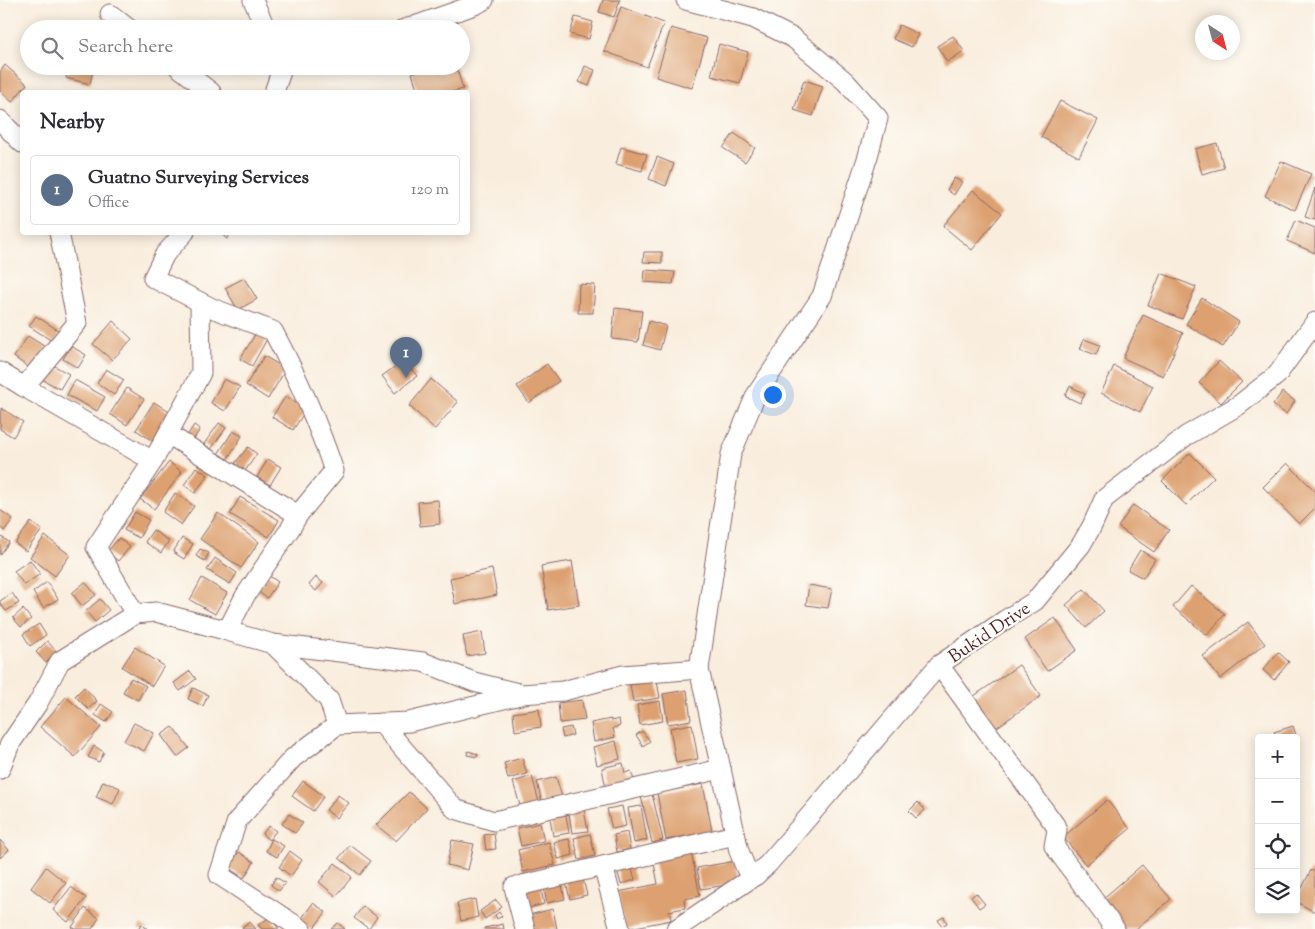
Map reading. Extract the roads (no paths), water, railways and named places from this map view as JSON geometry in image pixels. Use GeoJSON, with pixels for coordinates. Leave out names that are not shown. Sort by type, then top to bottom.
{"type":"FeatureCollection","features":[{"type":"Feature","properties":{"kind":"street"},"geometry":{"type":"LineString","coordinates":[[253,0],[262,20]]}},
{"type":"Feature","properties":{"kind":"street"},"geometry":{"type":"LineString","coordinates":[[432,20],[484,0]]}},
{"type":"Feature","properties":{"kind":"street"},"geometry":{"type":"LineString","coordinates":[[686,0],[753,18],[793,38],[846,81],[878,118],[868,156],[822,296],[756,395],[731,454],[699,669],[739,851],[746,870],[756,875]]}},
{"type":"Feature","properties":{"kind":"street"},"geometry":{"type":"LineString","coordinates":[[110,14],[118,20]]}},
{"type":"Feature","properties":{"kind":"street"},"geometry":{"type":"LineString","coordinates":[[189,75],[208,90]]}},
{"type":"Feature","properties":{"kind":"street"},"geometry":{"type":"LineString","coordinates":[[275,90],[280,75]]}},
{"type":"Feature","properties":{"kind":"street"},"geometry":{"type":"LineString","coordinates":[[0,120],[20,141]]}},
{"type":"Feature","properties":{"kind":"street"},"geometry":{"type":"LineString","coordinates":[[24,387],[77,323],[60,235]]}},
{"type":"Feature","properties":{"kind":"street"},"geometry":{"type":"LineString","coordinates":[[182,235],[165,254],[154,278],[212,308],[273,331],[291,366],[326,445],[334,471],[298,515],[245,596],[227,631],[233,632]]}},
{"type":"Feature","properties":{"kind":"street"},"geometry":{"type":"LineString","coordinates":[[135,614],[96,547],[153,461],[201,373],[200,302]]}},
{"type":"Feature","properties":{"kind":"street","name":"Bukid Drive"},"geometry":{"type":"LineString","coordinates":[[676,929],[756,875],[768,864],[939,665],[1035,601],[1081,545],[1104,499],[1186,436],[1239,405],[1277,375],[1315,322]]}},
{"type":"Feature","properties":{"kind":"street"},"geometry":{"type":"LineString","coordinates":[[0,372],[153,461]]}},
{"type":"Feature","properties":{"kind":"street"},"geometry":{"type":"LineString","coordinates":[[168,434],[298,515]]}},
{"type":"Feature","properties":{"kind":"street"},"geometry":{"type":"LineString","coordinates":[[0,768],[10,744],[38,703],[60,661],[135,614],[156,612],[273,644],[423,662],[474,682],[522,694]]}},
{"type":"Feature","properties":{"kind":"street"},"geometry":{"type":"LineString","coordinates":[[273,644],[329,700],[337,725]]}},
{"type":"Feature","properties":{"kind":"street"},"geometry":{"type":"LineString","coordinates":[[939,665],[1055,825],[1057,830],[1054,846],[1115,929]]}},
{"type":"Feature","properties":{"kind":"street"},"geometry":{"type":"LineString","coordinates":[[301,929],[219,875],[237,821],[293,758],[337,725],[409,722],[522,694],[563,691],[623,675],[699,669]]}},
{"type":"Feature","properties":{"kind":"street"},"geometry":{"type":"LineString","coordinates":[[382,723],[455,809],[494,821],[721,769]]}},
{"type":"Feature","properties":{"kind":"street"},"geometry":{"type":"LineString","coordinates":[[525,929],[514,887],[735,835]]}},
{"type":"Feature","properties":{"kind":"street"},"geometry":{"type":"LineString","coordinates":[[603,866],[620,929]]}},
{"type":"Feature","properties":{"kind":"place","name":"Guatno Surveying Services"},"geometry":{"type":"Point","coordinates":[406,378]}}]}
